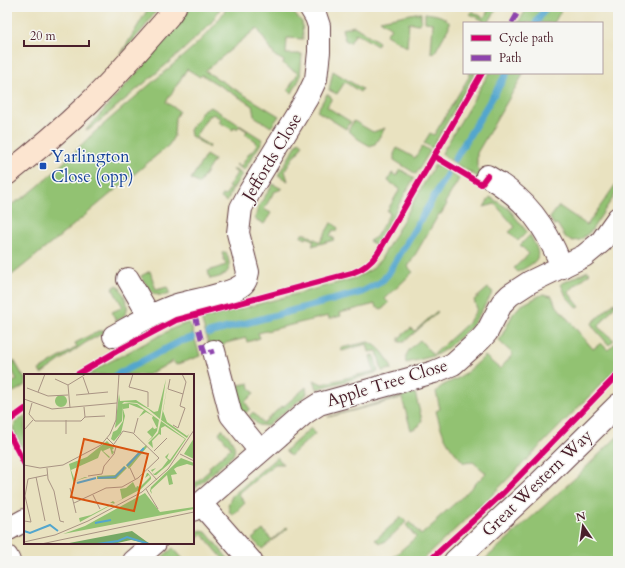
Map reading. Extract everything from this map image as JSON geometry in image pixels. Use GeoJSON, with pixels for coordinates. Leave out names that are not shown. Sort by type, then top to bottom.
{"type":"FeatureCollection","features":[{"type":"Feature","properties":{"kind":"main road"},"geometry":{"type":"LineString","coordinates":[[7,174],[32,154],[88,104],[170,16],[175,7]]}},
{"type":"Feature","properties":{"kind":"street","name":"Jeffords Close"},"geometry":{"type":"LineString","coordinates":[[114,336],[177,305],[237,288],[243,284],[248,272],[238,233],[242,208],[250,191],[308,98],[316,79],[319,52],[319,26],[310,7]]}},
{"type":"Feature","properties":{"kind":"street"},"geometry":{"type":"LineString","coordinates":[[487,176],[513,192],[528,207],[542,227],[558,256],[562,267]]}},
{"type":"Feature","properties":{"kind":"street","name":"Apple Tree Close"},"geometry":{"type":"LineString","coordinates":[[251,561],[197,507],[305,413],[319,404],[434,372],[453,364],[487,332],[502,303],[510,295],[530,282],[584,256],[601,242],[618,218]]}},
{"type":"Feature","properties":{"kind":"street"},"geometry":{"type":"LineString","coordinates":[[128,279],[150,317]]}},
{"type":"Feature","properties":{"kind":"street"},"geometry":{"type":"LineString","coordinates":[[214,351],[231,415],[260,452]]}},
{"type":"Feature","properties":{"kind":"street","name":"Great Western Way"},"geometry":{"type":"LineString","coordinates":[[456,561],[540,482],[618,405]]}},
{"type":"Feature","properties":{"kind":"street"},"geometry":{"type":"LineString","coordinates":[[7,530],[24,521]]}},
{"type":"Feature","properties":{"kind":"street"},"geometry":{"type":"LineString","coordinates":[[134,561],[154,544]]}},
{"type":"Feature","properties":{"kind":"street"},"geometry":{"type":"LineString","coordinates":[[7,557],[9,561]]}},
{"type":"Feature","properties":{"kind":"green space"},"geometry":{"type":"Polygon","coordinates":[[[149,7],[159,7],[144,28],[121,54],[149,7]]]}},
{"type":"Feature","properties":{"kind":"green space"},"geometry":{"type":"Polygon","coordinates":[[[191,7],[221,7],[211,23],[180,53],[90,129],[86,130],[172,33],[191,7]]]}},
{"type":"Feature","properties":{"kind":"green space"},"geometry":{"type":"Polygon","coordinates":[[[227,7],[288,7],[302,22],[303,39],[287,38],[286,54],[302,54],[300,78],[292,93],[288,90],[298,73],[283,64],[284,61],[275,56],[257,28],[205,71],[279,116],[271,127],[254,116],[252,105],[202,75],[200,77],[187,69],[166,102],[179,111],[175,118],[174,136],[169,145],[7,279],[7,207],[20,200],[44,182],[97,130],[193,47],[215,25],[227,7]]]}},
{"type":"Feature","properties":{"kind":"green space"},"geometry":{"type":"Polygon","coordinates":[[[490,7],[498,7],[489,22],[470,14],[472,11],[484,18],[490,7]]]}},
{"type":"Feature","properties":{"kind":"green space"},"geometry":{"type":"Polygon","coordinates":[[[528,7],[563,7],[555,22],[519,22],[528,7]]]}},
{"type":"Feature","properties":{"kind":"green space"},"geometry":{"type":"Polygon","coordinates":[[[421,13],[421,22],[419,24],[409,23],[407,47],[386,35],[391,28],[380,20],[421,13]]]}},
{"type":"Feature","properties":{"kind":"green space"},"geometry":{"type":"Polygon","coordinates":[[[425,13],[441,16],[449,22],[449,27],[434,54],[431,52],[433,23],[425,22],[425,13]]]}},
{"type":"Feature","properties":{"kind":"green space"},"geometry":{"type":"Polygon","coordinates":[[[354,26],[379,42],[377,46],[356,33],[350,43],[345,40],[342,29],[354,26]]]}},
{"type":"Feature","properties":{"kind":"green space"},"geometry":{"type":"Polygon","coordinates":[[[333,71],[362,89],[360,92],[345,82],[337,94],[329,90],[333,71]]]}},
{"type":"Feature","properties":{"kind":"green space"},"geometry":{"type":"Polygon","coordinates":[[[474,74],[432,148],[424,143],[430,133],[434,135],[470,75],[474,74]]]}},
{"type":"Feature","properties":{"kind":"green space"},"geometry":{"type":"Polygon","coordinates":[[[488,74],[523,74],[477,153],[477,167],[483,180],[445,157],[442,153],[488,74]]]}},
{"type":"Feature","properties":{"kind":"green space"},"geometry":{"type":"Polygon","coordinates":[[[327,94],[332,98],[327,107],[351,122],[346,129],[317,111],[327,94]]]}},
{"type":"Feature","properties":{"kind":"green space"},"geometry":{"type":"Polygon","coordinates":[[[211,107],[263,140],[244,170],[236,165],[241,166],[257,144],[255,143],[256,141],[245,134],[247,131],[239,126],[237,129],[235,127],[233,130],[219,122],[221,119],[213,114],[211,116],[209,115],[195,137],[210,146],[209,148],[191,136],[190,130],[204,109],[211,107]]]}},
{"type":"Feature","properties":{"kind":"green space"},"geometry":{"type":"Polygon","coordinates":[[[354,121],[373,132],[385,128],[375,144],[370,146],[358,139],[348,130],[354,121]]]}},
{"type":"Feature","properties":{"kind":"green space"},"geometry":{"type":"Polygon","coordinates":[[[299,141],[303,144],[285,171],[288,181],[278,175],[299,141]]]}},
{"type":"Feature","properties":{"kind":"green space"},"geometry":{"type":"Polygon","coordinates":[[[422,146],[430,151],[416,174],[394,160],[394,154],[397,148],[415,158],[422,146]]]}},
{"type":"Feature","properties":{"kind":"green space"},"geometry":{"type":"Polygon","coordinates":[[[206,155],[214,160],[199,184],[191,179],[206,155]]]}},
{"type":"Feature","properties":{"kind":"green space"},"geometry":{"type":"Polygon","coordinates":[[[438,165],[459,179],[445,203],[447,204],[441,214],[439,214],[408,267],[413,272],[385,299],[389,303],[382,309],[376,307],[375,304],[340,313],[341,316],[329,319],[328,316],[258,333],[260,338],[247,342],[246,338],[210,349],[202,322],[203,319],[356,278],[372,269],[381,259],[434,166],[438,165]]]}},
{"type":"Feature","properties":{"kind":"green space"},"geometry":{"type":"Polygon","coordinates":[[[234,169],[242,174],[232,190],[227,202],[221,198],[222,195],[225,196],[230,188],[228,187],[237,173],[233,170],[234,169]]]}},
{"type":"Feature","properties":{"kind":"green space"},"geometry":{"type":"Polygon","coordinates":[[[400,169],[414,178],[376,245],[369,241],[376,237],[390,213],[387,211],[400,189],[388,181],[392,173],[396,176],[400,169]]]}},
{"type":"Feature","properties":{"kind":"green space"},"geometry":{"type":"Polygon","coordinates":[[[618,181],[618,190],[591,231],[580,240],[573,241],[566,238],[557,224],[554,225],[550,218],[559,206],[587,225],[618,181]]]}},
{"type":"Feature","properties":{"kind":"green space"},"geometry":{"type":"Polygon","coordinates":[[[273,184],[282,189],[274,192],[264,209],[271,213],[264,224],[255,219],[258,207],[273,184]]]}},
{"type":"Feature","properties":{"kind":"green space"},"geometry":{"type":"Polygon","coordinates":[[[490,197],[509,209],[527,232],[518,241],[509,232],[515,227],[495,204],[484,207],[490,197]]]}},
{"type":"Feature","properties":{"kind":"green space"},"geometry":{"type":"Polygon","coordinates":[[[331,223],[338,228],[337,231],[333,230],[330,236],[335,239],[334,240],[312,246],[314,241],[307,237],[306,239],[300,236],[302,234],[306,234],[320,242],[331,223]]]}},
{"type":"Feature","properties":{"kind":"green space"},"geometry":{"type":"Polygon","coordinates":[[[530,235],[537,249],[537,258],[531,264],[518,272],[514,268],[529,254],[520,245],[530,235]]]}},
{"type":"Feature","properties":{"kind":"green space"},"geometry":{"type":"Polygon","coordinates":[[[226,252],[229,263],[228,271],[222,276],[210,279],[208,271],[226,265],[222,253],[226,252]]]}},
{"type":"Feature","properties":{"kind":"green space"},"geometry":{"type":"Polygon","coordinates":[[[150,271],[156,290],[167,287],[170,294],[159,295],[155,294],[149,289],[141,276],[150,271]]]}},
{"type":"Feature","properties":{"kind":"green space"},"geometry":{"type":"Polygon","coordinates":[[[588,271],[590,273],[568,292],[580,307],[577,308],[566,296],[561,284],[588,271]]]}},
{"type":"Feature","properties":{"kind":"green space"},"geometry":{"type":"Polygon","coordinates":[[[118,285],[126,300],[127,309],[122,317],[116,321],[112,312],[123,307],[112,288],[118,285]]]}},
{"type":"Feature","properties":{"kind":"green space"},"geometry":{"type":"Polygon","coordinates":[[[488,288],[493,292],[472,326],[446,349],[434,356],[406,363],[405,359],[407,353],[420,340],[433,355],[469,322],[477,309],[474,300],[488,288]]]}},
{"type":"Feature","properties":{"kind":"green space"},"geometry":{"type":"Polygon","coordinates":[[[543,294],[552,296],[555,304],[593,349],[601,343],[608,350],[618,340],[618,367],[490,497],[421,561],[389,561],[416,537],[406,525],[410,522],[421,535],[486,473],[473,462],[464,463],[449,445],[443,434],[436,411],[440,409],[436,392],[444,385],[463,375],[485,356],[500,369],[513,354],[499,341],[513,314],[520,306],[543,294]]]}},
{"type":"Feature","properties":{"kind":"green space"},"geometry":{"type":"Polygon","coordinates":[[[614,303],[616,304],[598,327],[614,340],[609,345],[593,327],[592,323],[614,303]]]}},
{"type":"Feature","properties":{"kind":"green space"},"geometry":{"type":"Polygon","coordinates":[[[437,311],[438,312],[404,342],[399,342],[399,338],[411,328],[415,331],[437,311]]]}},
{"type":"Feature","properties":{"kind":"green space"},"geometry":{"type":"Polygon","coordinates":[[[188,323],[191,326],[200,356],[176,365],[173,361],[150,374],[88,374],[96,369],[174,328],[188,323]]]}},
{"type":"Feature","properties":{"kind":"green space"},"geometry":{"type":"Polygon","coordinates":[[[98,331],[107,331],[85,343],[41,374],[39,370],[77,347],[75,343],[98,331]]]}},
{"type":"Feature","properties":{"kind":"green space"},"geometry":{"type":"Polygon","coordinates":[[[368,342],[372,343],[383,352],[392,369],[382,371],[377,351],[369,352],[367,344],[342,351],[341,348],[368,342]]]}},
{"type":"Feature","properties":{"kind":"green space"},"geometry":{"type":"Polygon","coordinates":[[[374,355],[378,372],[317,389],[314,380],[322,384],[374,371],[370,356],[374,355]]]}},
{"type":"Feature","properties":{"kind":"green space"},"geometry":{"type":"Polygon","coordinates":[[[14,360],[24,378],[24,386],[14,391],[7,392],[7,385],[17,380],[10,366],[14,364],[12,361],[14,360]]]}},
{"type":"Feature","properties":{"kind":"green space"},"geometry":{"type":"Polygon","coordinates":[[[249,383],[250,388],[254,393],[245,402],[250,409],[243,415],[235,386],[249,383]]]}},
{"type":"Feature","properties":{"kind":"green space"},"geometry":{"type":"Polygon","coordinates":[[[306,387],[307,394],[267,426],[258,425],[249,416],[253,412],[263,423],[306,387]]]}},
{"type":"Feature","properties":{"kind":"green space"},"geometry":{"type":"Polygon","coordinates":[[[415,393],[422,420],[419,426],[411,430],[402,398],[328,417],[415,393]]]}},
{"type":"Feature","properties":{"kind":"green space"},"geometry":{"type":"Polygon","coordinates":[[[24,417],[24,451],[13,429],[15,423],[24,417]]]}},
{"type":"Feature","properties":{"kind":"green space"},"geometry":{"type":"Polygon","coordinates":[[[311,428],[315,434],[290,456],[285,451],[311,428]]]}},
{"type":"Feature","properties":{"kind":"green space"},"geometry":{"type":"Polygon","coordinates":[[[222,429],[234,444],[233,455],[194,489],[194,484],[210,470],[209,467],[231,448],[219,433],[222,429]]]}},
{"type":"Feature","properties":{"kind":"green space"},"geometry":{"type":"Polygon","coordinates":[[[618,436],[618,561],[483,561],[574,479],[618,436]]]}},
{"type":"Feature","properties":{"kind":"green space"},"geometry":{"type":"Polygon","coordinates":[[[277,457],[283,464],[275,464],[238,494],[245,503],[233,515],[230,513],[228,505],[232,496],[277,457]]]}},
{"type":"Feature","properties":{"kind":"green space"},"geometry":{"type":"Polygon","coordinates":[[[401,517],[406,522],[386,541],[381,543],[375,540],[401,517]]]}},
{"type":"Feature","properties":{"kind":"green space"},"geometry":{"type":"Polygon","coordinates":[[[287,527],[288,528],[262,549],[252,539],[263,530],[272,540],[287,527]]]}},
{"type":"Feature","properties":{"kind":"green space"},"geometry":{"type":"Polygon","coordinates":[[[194,531],[206,532],[230,561],[225,561],[202,534],[194,541],[194,531]]]}},
{"type":"Feature","properties":{"kind":"green space"},"geometry":{"type":"Polygon","coordinates":[[[173,548],[185,561],[181,559],[179,561],[164,561],[161,558],[173,548]]]}},
{"type":"Feature","properties":{"kind":"waterway"},"geometry":{"type":"LineString","coordinates":[[537,22],[546,7]]}},
{"type":"Feature","properties":{"kind":"waterway"},"geometry":{"type":"LineString","coordinates":[[455,159],[506,74]]}},
{"type":"Feature","properties":{"kind":"waterway"},"geometry":{"type":"LineString","coordinates":[[209,333],[362,292],[381,282],[388,274],[447,175]]}},
{"type":"Feature","properties":{"kind":"waterway"},"geometry":{"type":"LineString","coordinates":[[118,374],[181,341],[192,338]]}},
{"type":"Feature","properties":{"kind":"marked path"},"geometry":{"type":"LineString","coordinates":[[513,22],[521,7]]}},
{"type":"Feature","properties":{"kind":"marked path"},"geometry":{"type":"LineString","coordinates":[[195,315],[205,354],[214,351]]}},
{"type":"Feature","properties":{"kind":"cycle path"},"geometry":{"type":"LineString","coordinates":[[78,374],[176,320],[352,273],[367,265],[378,253],[481,74]]}},
{"type":"Feature","properties":{"kind":"cycle path"},"geometry":{"type":"LineString","coordinates":[[434,156],[481,184],[487,176]]}},
{"type":"Feature","properties":{"kind":"cycle path"},"geometry":{"type":"LineString","coordinates":[[429,561],[501,495],[618,374]]}},
{"type":"Feature","properties":{"kind":"cycle path"},"geometry":{"type":"LineString","coordinates":[[24,410],[10,420],[7,430],[24,463]]}},
{"type":"Feature","properties":{"kind":"place","name":"Yarlington Close (opp)"},"geometry":{"type":"Point","coordinates":[43,166]}}]}
